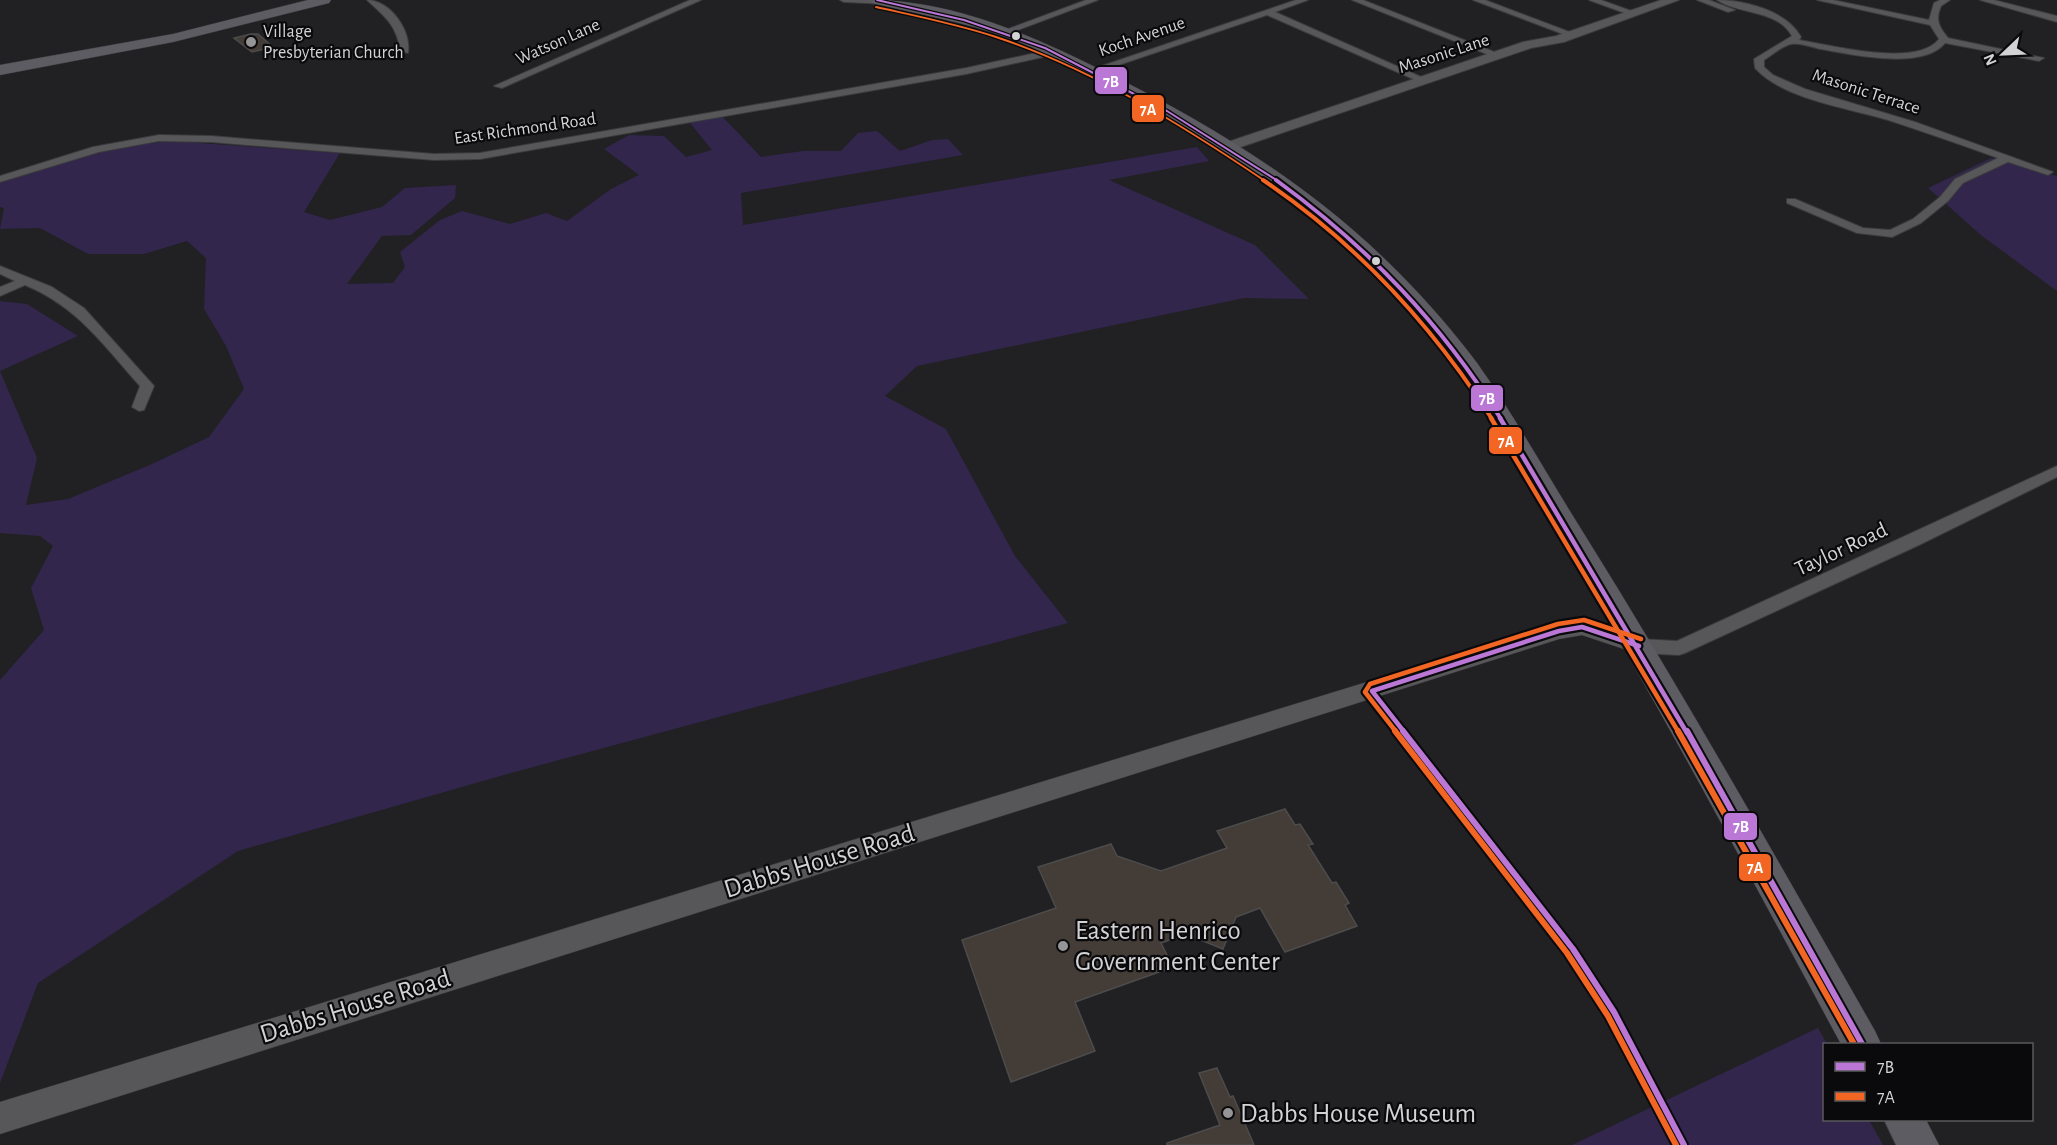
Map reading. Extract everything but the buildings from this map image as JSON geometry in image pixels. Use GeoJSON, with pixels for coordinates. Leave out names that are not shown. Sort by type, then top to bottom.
{"type":"FeatureCollection","features":[{"type":"Feature","properties":{"kind":"main road"},"geometry":{"type":"LineString","coordinates":[[0,63],[163,33],[300,0]]}},
{"type":"Feature","properties":{"kind":"main road"},"geometry":{"type":"LineString","coordinates":[[0,70],[173,38],[324,0]]}},
{"type":"Feature","properties":{"kind":"main road","name":"Masonic Lane"},"geometry":{"type":"LineString","coordinates":[[1227,147],[1423,80],[1673,0]]}},
{"type":"Feature","properties":{"kind":"main road"},"geometry":{"type":"LineString","coordinates":[[883,1],[946,15],[1004,32],[1054,52],[1138,94],[1227,147],[1295,195],[1364,251],[1438,328],[1476,378],[1639,646],[1861,1043]]}},
{"type":"Feature","properties":{"kind":"main road"},"geometry":{"type":"LineString","coordinates":[[1905,1121],[1919,1145]]}},
{"type":"Feature","properties":{"kind":"street"},"geometry":{"type":"LineString","coordinates":[[371,0],[395,20],[401,29],[405,51]]}},
{"type":"Feature","properties":{"kind":"street","name":"Watson Lane"},"geometry":{"type":"LineString","coordinates":[[499,86],[697,0]]}},
{"type":"Feature","properties":{"kind":"street"},"geometry":{"type":"LineString","coordinates":[[844,0],[883,1]]}},
{"type":"Feature","properties":{"kind":"street"},"geometry":{"type":"LineString","coordinates":[[1004,32],[1094,0]]}},
{"type":"Feature","properties":{"kind":"street","name":"Koch Avenue"},"geometry":{"type":"LineString","coordinates":[[1092,71],[1304,0]]}},
{"type":"Feature","properties":{"kind":"street"},"geometry":{"type":"LineString","coordinates":[[1356,0],[1497,56]]}},
{"type":"Feature","properties":{"kind":"street"},"geometry":{"type":"LineString","coordinates":[[1477,0],[1571,34]]}},
{"type":"Feature","properties":{"kind":"street"},"geometry":{"type":"LineString","coordinates":[[1593,0],[1633,13]]}},
{"type":"Feature","properties":{"kind":"street"},"geometry":{"type":"LineString","coordinates":[[1701,0],[1764,22],[1775,28],[1789,41],[1895,55],[1936,49],[1943,40]]}},
{"type":"Feature","properties":{"kind":"street","name":"Masonic Terrace"},"geometry":{"type":"LineString","coordinates":[[1721,0],[1782,20],[1797,35],[1760,58],[1760,68],[1770,76],[1809,93],[2048,172]]}},
{"type":"Feature","properties":{"kind":"street"},"geometry":{"type":"LineString","coordinates":[[1821,0],[1932,23]]}},
{"type":"Feature","properties":{"kind":"street"},"geometry":{"type":"LineString","coordinates":[[1946,0],[1935,7],[1932,23],[1943,40],[2039,58]]}},
{"type":"Feature","properties":{"kind":"street"},"geometry":{"type":"LineString","coordinates":[[1984,0],[2057,19]]}},
{"type":"Feature","properties":{"kind":"street"},"geometry":{"type":"LineString","coordinates":[[1267,12],[1423,80]]}},
{"type":"Feature","properties":{"kind":"street","name":"East Richmond Road"},"geometry":{"type":"LineString","coordinates":[[0,179],[97,149],[159,138],[211,139],[434,157],[480,156],[974,70],[1054,52]]}},
{"type":"Feature","properties":{"kind":"street"},"geometry":{"type":"LineString","coordinates":[[1791,201],[1861,231],[1892,234],[1917,221],[1944,199],[1959,181],[2007,158]]}},
{"type":"Feature","properties":{"kind":"street"},"geometry":{"type":"LineString","coordinates":[[0,270],[26,280],[65,300],[80,311],[147,386],[140,407]]}},
{"type":"Feature","properties":{"kind":"street"},"geometry":{"type":"LineString","coordinates":[[0,292],[26,280]]}},
{"type":"Feature","properties":{"kind":"street","name":"Taylor Road"},"geometry":{"type":"LineString","coordinates":[[1639,646],[1679,648],[1913,541],[2057,471]]}},
{"type":"Feature","properties":{"kind":"street","name":"Dabbs House Road"},"geometry":{"type":"LineString","coordinates":[[0,1118],[1559,631],[1582,627],[1639,646]]}},
{"type":"Feature","properties":{"kind":"shaded area"},"geometry":{"type":"Polygon","coordinates":[[[722,116],[761,157],[803,151],[841,151],[858,133],[877,131],[900,151],[932,140],[948,139],[963,155],[741,193],[743,225],[1197,147],[1209,161],[1109,180],[1255,245],[1309,299],[1244,298],[917,366],[885,396],[946,429],[1015,556],[1068,623],[511,773],[238,851],[38,983],[0,1083],[0,680],[44,630],[31,588],[53,546],[40,536],[0,533],[0,371],[37,458],[26,505],[68,499],[209,437],[244,389],[226,346],[204,309],[206,258],[187,241],[144,254],[88,254],[40,228],[0,229],[4,208],[0,207],[0,182],[109,148],[171,141],[340,153],[304,212],[330,220],[382,207],[405,188],[456,185],[455,198],[411,235],[382,236],[347,284],[393,283],[405,267],[400,252],[440,220],[462,211],[510,224],[546,213],[567,221],[611,189],[639,175],[604,149],[629,135],[664,136],[686,157],[712,150],[690,123],[722,116]]]}},
{"type":"Feature","properties":{"kind":"shaded area"},"geometry":{"type":"Polygon","coordinates":[[[1991,158],[2057,176],[2057,291],[1982,236],[1928,188],[1991,158]]]}},
{"type":"Feature","properties":{"kind":"shaded area"},"geometry":{"type":"Polygon","coordinates":[[[0,301],[27,304],[78,336],[0,371],[0,301]]]}},
{"type":"Feature","properties":{"kind":"shaded area"},"geometry":{"type":"Polygon","coordinates":[[[1818,1028],[1826,1043],[1823,1043],[1823,1121],[1870,1121],[1883,1145],[1572,1145],[1818,1028]]]}},
{"type":"Feature","properties":{"kind":"transit line","name":"7B"},"geometry":{"type":"LineString","coordinates":[[877,0],[947,15],[1015,36],[1088,68],[1167,111],[1240,155],[1309,204],[1373,258],[1402,288],[1451,346],[1513,439],[1683,725],[1861,1043]]}},
{"type":"Feature","properties":{"kind":"transit line","name":"7A"},"geometry":{"type":"LineString","coordinates":[[876,7],[928,18],[1013,43],[1056,61],[1164,117],[1235,161],[1304,210],[1337,236],[1397,294],[1445,351],[1507,443],[1603,601],[1853,1043]]}},
{"type":"Feature","properties":{"kind":"transit line","name":"7A"},"geometry":{"type":"LineString","coordinates":[[1641,639],[1584,620],[1558,624],[1370,684],[1365,692],[1567,953],[1608,1016],[1676,1145]]}},
{"type":"Feature","properties":{"kind":"transit line","name":"7B"},"geometry":{"type":"LineString","coordinates":[[1639,646],[1582,627],[1559,631],[1372,691],[1573,949],[1614,1012],[1684,1145]]}},
{"type":"Feature","properties":{"kind":"place","name":"Village Presbyterian Church"},"geometry":{"type":"Point","coordinates":[251,42]}},
{"type":"Feature","properties":{"kind":"place","name":"Eastern Henrico Government Center"},"geometry":{"type":"Point","coordinates":[1063,946]}},
{"type":"Feature","properties":{"kind":"place","name":"Dabbs House Museum"},"geometry":{"type":"Point","coordinates":[1228,1113]}}]}
